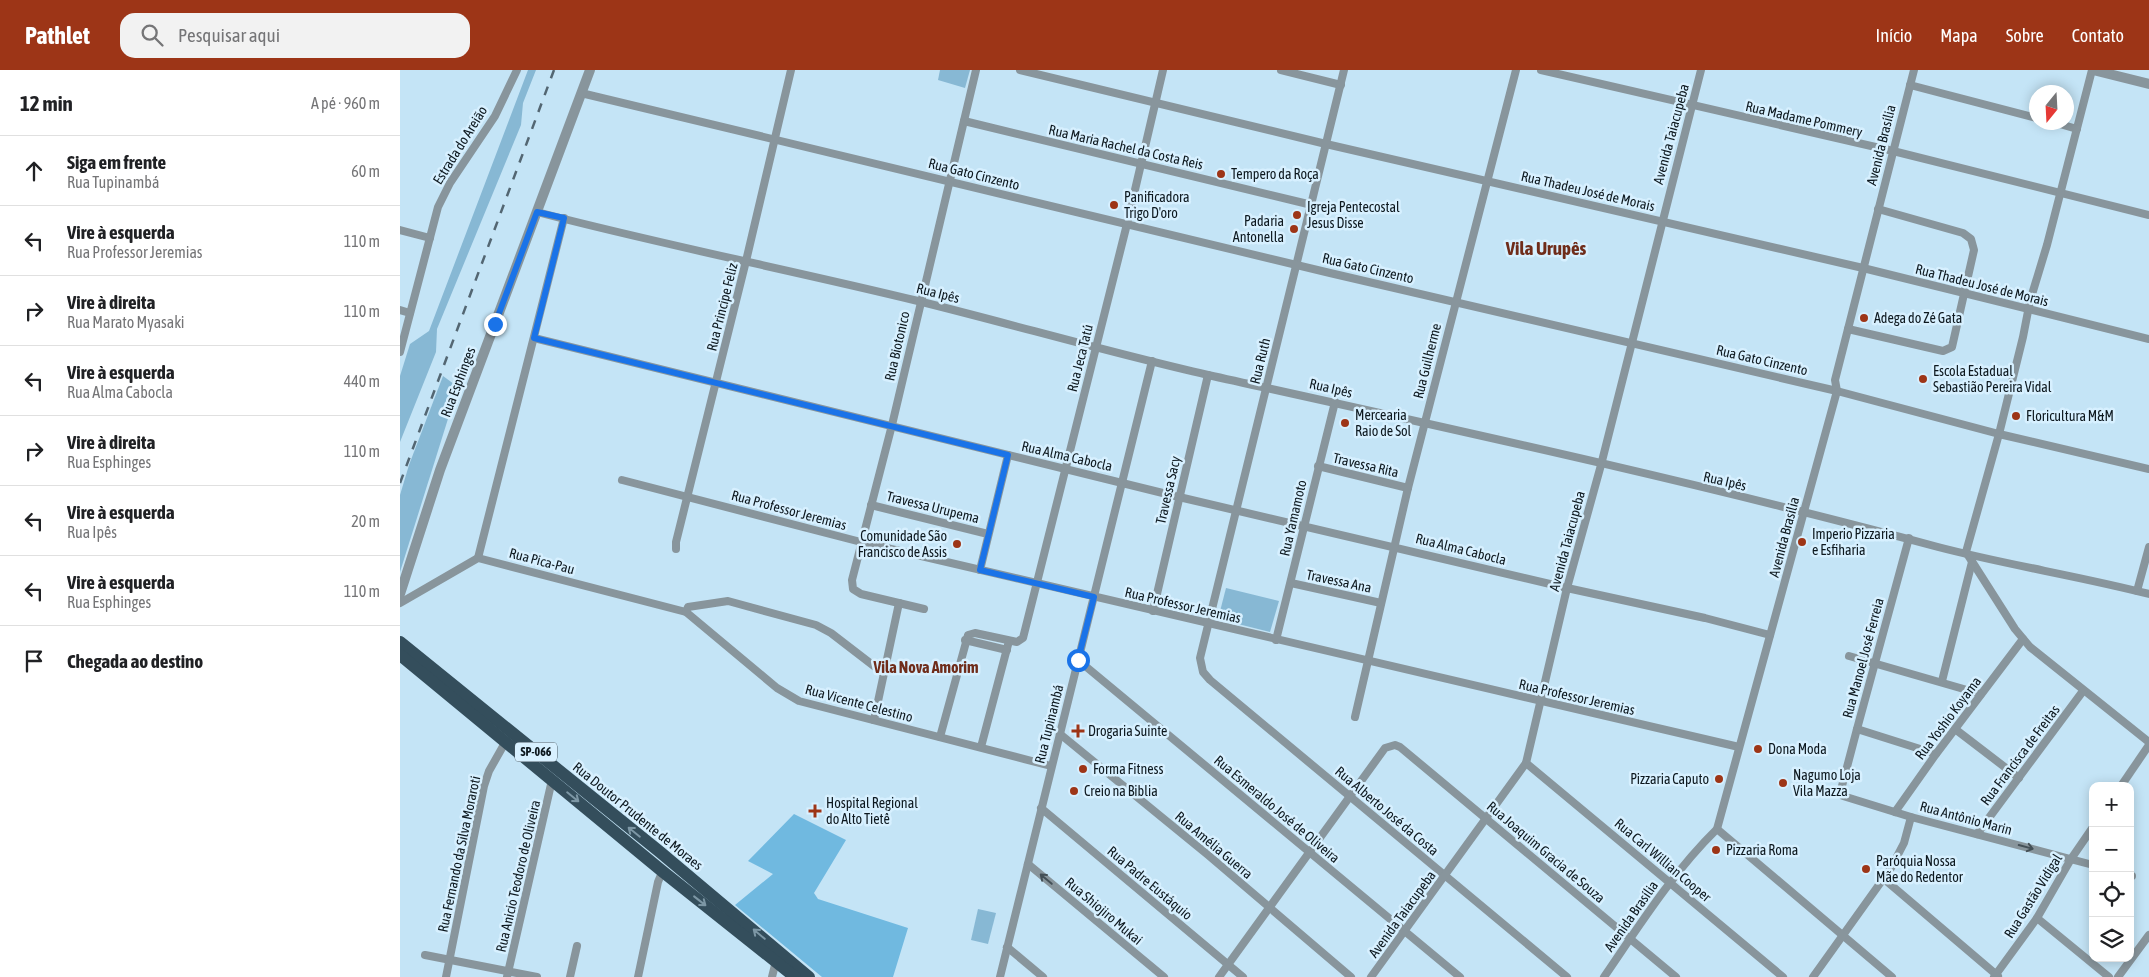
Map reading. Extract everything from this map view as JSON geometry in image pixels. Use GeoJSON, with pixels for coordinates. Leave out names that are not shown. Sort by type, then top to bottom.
{"type":"FeatureCollection","features":[{"type":"Feature","properties":{"kind":"highway","name":"Rua Doutor Prudente de Moraes"},"geometry":{"type":"LineString","coordinates":[[400,642],[795,977]]}},
{"type":"Feature","properties":{"kind":"highway","name":"Rua Doutor Prudente de Moraes"},"geometry":{"type":"LineString","coordinates":[[400,655],[506,740],[552,780],[809,977]]}},
{"type":"Feature","properties":{"kind":"street","name":"Estrada do Areião"},"geometry":{"type":"LineString","coordinates":[[400,352],[438,207],[450,183],[494,116],[517,70]]}},
{"type":"Feature","properties":{"kind":"street","name":"Rua Esphinges"},"geometry":{"type":"LineString","coordinates":[[400,594],[443,461],[590,70]]}},
{"type":"Feature","properties":{"kind":"street","name":"Rua Principe Feliz"},"geometry":{"type":"LineString","coordinates":[[676,549],[676,542],[791,70]]}},
{"type":"Feature","properties":{"kind":"street","name":"Rua Biotonico"},"geometry":{"type":"LineString","coordinates":[[899,603],[856,592],[852,585],[976,70]]}},
{"type":"Feature","properties":{"kind":"street","name":"Rua Thadeu José de Morais"},"geometry":{"type":"LineString","coordinates":[[1020,70],[1326,144],[1863,268],[2149,339]]}},
{"type":"Feature","properties":{"kind":"street","name":"Rua Jeca Tatú"},"geometry":{"type":"LineString","coordinates":[[1010,641],[1017,642],[1023,638],[1164,70]]}},
{"type":"Feature","properties":{"kind":"street"},"geometry":{"type":"LineString","coordinates":[[1280,70],[1341,84]]}},
{"type":"Feature","properties":{"kind":"street","name":"Rua Ruth"},"geometry":{"type":"LineString","coordinates":[[1200,658],[1344,70]]}},
{"type":"Feature","properties":{"kind":"street","name":"Rua Guilherme"},"geometry":{"type":"LineString","coordinates":[[1355,718],[1393,546],[1516,70]]}},
{"type":"Feature","properties":{"kind":"street","name":"Rua Madame Pommery"},"geometry":{"type":"LineString","coordinates":[[1541,70],[1893,152],[2149,215]]}},
{"type":"Feature","properties":{"kind":"street","name":"Avenida Taiacupeba"},"geometry":{"type":"LineString","coordinates":[[1371,977],[1526,763],[1567,588],[1601,465],[1701,70]]}},
{"type":"Feature","properties":{"kind":"street","name":"Avenida Brasília"},"geometry":{"type":"LineString","coordinates":[[1604,977],[1670,883],[1696,849],[1717,828],[1837,390],[1835,380],[1914,70]]}},
{"type":"Feature","properties":{"kind":"street"},"geometry":{"type":"LineString","coordinates":[[2124,782],[2149,743],[2083,691],[2022,639],[1966,552],[1999,434],[2028,309],[2092,70],[2149,84]]}},
{"type":"Feature","properties":{"kind":"street"},"geometry":{"type":"LineString","coordinates":[[1910,85],[2029,116]]}},
{"type":"Feature","properties":{"kind":"street","name":"Rua Gato Cinzento"},"geometry":{"type":"LineString","coordinates":[[581,94],[1297,265],[1837,390],[1999,434],[2149,469]]}},
{"type":"Feature","properties":{"kind":"street","name":"Rua Maria Rachel da Costa Reis"},"geometry":{"type":"LineString","coordinates":[[964,121],[1312,205]]}},
{"type":"Feature","properties":{"kind":"street"},"geometry":{"type":"LineString","coordinates":[[1848,329],[1947,351],[1952,347],[1974,244],[1967,235],[1878,209]]}},
{"type":"Feature","properties":{"kind":"street","name":"Rua Ipês"},"geometry":{"type":"LineString","coordinates":[[537,212],[614,232],[746,260],[920,302],[1095,348],[1208,375],[1335,402],[1804,512],[1909,538],[1941,548],[2149,594]]}},
{"type":"Feature","properties":{"kind":"street"},"geometry":{"type":"LineString","coordinates":[[400,603],[478,558],[564,218]]}},
{"type":"Feature","properties":{"kind":"street"},"geometry":{"type":"LineString","coordinates":[[400,230],[430,238]]}},
{"type":"Feature","properties":{"kind":"street"},"geometry":{"type":"LineString","coordinates":[[400,310],[410,313]]}},
{"type":"Feature","properties":{"kind":"street","name":"Rua Alma Cabocla"},"geometry":{"type":"LineString","coordinates":[[534,338],[716,381],[1179,497],[1567,588],[1705,618],[1770,635]]}},
{"type":"Feature","properties":{"kind":"street","name":"Rua Tupinambá"},"geometry":{"type":"LineString","coordinates":[[1000,977],[1152,361]]}},
{"type":"Feature","properties":{"kind":"street","name":"Travessa Sacy"},"geometry":{"type":"LineString","coordinates":[[1153,611],[1208,375]]}},
{"type":"Feature","properties":{"kind":"street","name":"Rua Yamamoto"},"geometry":{"type":"LineString","coordinates":[[1276,640],[1335,402]]}},
{"type":"Feature","properties":{"kind":"street"},"geometry":{"type":"LineString","coordinates":[[980,570],[1008,455]]}},
{"type":"Feature","properties":{"kind":"street","name":"Travessa Rita"},"geometry":{"type":"LineString","coordinates":[[1318,466],[1408,488]]}},
{"type":"Feature","properties":{"kind":"street","name":"Rua Professor Jeremias"},"geometry":{"type":"LineString","coordinates":[[622,480],[861,542],[1739,748]]}},
{"type":"Feature","properties":{"kind":"street","name":"Travessa Urupema"},"geometry":{"type":"LineString","coordinates":[[871,505],[988,534]]}},
{"type":"Feature","properties":{"kind":"street","name":"Rua Manoel José Ferreia"},"geometry":{"type":"LineString","coordinates":[[1842,786],[1909,538]]}},
{"type":"Feature","properties":{"kind":"street"},"geometry":{"type":"LineString","coordinates":[[2137,591],[2149,547]]}},
{"type":"Feature","properties":{"kind":"street","name":"Rua Pica-Pau"},"geometry":{"type":"LineString","coordinates":[[478,558],[686,612]]}},
{"type":"Feature","properties":{"kind":"street"},"geometry":{"type":"LineString","coordinates":[[1942,681],[1972,562]]}},
{"type":"Feature","properties":{"kind":"street","name":"Travessa Ana"},"geometry":{"type":"LineString","coordinates":[[1291,583],[1381,603]]}},
{"type":"Feature","properties":{"kind":"street"},"geometry":{"type":"LineString","coordinates":[[686,612],[688,607],[728,601],[802,621],[830,633],[883,672]]}},
{"type":"Feature","properties":{"kind":"street"},"geometry":{"type":"LineString","coordinates":[[874,720],[899,603],[924,609]]}},
{"type":"Feature","properties":{"kind":"street","name":"Rua Vicente Celestino"},"geometry":{"type":"LineString","coordinates":[[686,612],[788,696],[1052,766]]}},
{"type":"Feature","properties":{"kind":"street"},"geometry":{"type":"LineString","coordinates":[[940,737],[965,640],[968,635],[975,633],[1010,641],[981,748]]}},
{"type":"Feature","properties":{"kind":"street","name":"Rua Yoshio Koyama"},"geometry":{"type":"LineString","coordinates":[[1895,812],[2022,639]]}},
{"type":"Feature","properties":{"kind":"street"},"geometry":{"type":"LineString","coordinates":[[965,640],[1007,650]]}},
{"type":"Feature","properties":{"kind":"street"},"geometry":{"type":"LineString","coordinates":[[1849,656],[1942,681],[1981,694]]}},
{"type":"Feature","properties":{"kind":"street","name":"Rua Alberto José da Costa"},"geometry":{"type":"LineString","coordinates":[[1200,658],[1203,672],[1210,680],[1567,977]]}},
{"type":"Feature","properties":{"kind":"street","name":"Rua Esmeraldo José de Oliveira"},"geometry":{"type":"LineString","coordinates":[[1078,660],[1460,977]]}},
{"type":"Feature","properties":{"kind":"street","name":"Rua Francisca de Freitas"},"geometry":{"type":"LineString","coordinates":[[1977,834],[2083,691]]}},
{"type":"Feature","properties":{"kind":"street"},"geometry":{"type":"LineString","coordinates":[[1857,729],[1936,754]]}},
{"type":"Feature","properties":{"kind":"street"},"geometry":{"type":"LineString","coordinates":[[1955,729],[2019,778]]}},
{"type":"Feature","properties":{"kind":"street","name":"Rua Amélia Guerra"},"geometry":{"type":"LineString","coordinates":[[1060,734],[1351,977]]}},
{"type":"Feature","properties":{"kind":"street","name":"Rua Fernando da Silva Moraroti"},"geometry":{"type":"LineString","coordinates":[[446,977],[484,786],[489,771],[506,740]]}},
{"type":"Feature","properties":{"kind":"street","name":"Rua Joaquim Gracia de Souza"},"geometry":{"type":"LineString","coordinates":[[1350,797],[1385,748],[1395,745],[1400,747],[1676,977]]}},
{"type":"Feature","properties":{"kind":"street","name":"Rua Carl Willian Cooper"},"geometry":{"type":"LineString","coordinates":[[1526,763],[1783,977]]}},
{"type":"Feature","properties":{"kind":"street","name":"Rua Anicio Teodoro de Oliveira"},"geometry":{"type":"LineString","coordinates":[[508,974],[552,780]]}},
{"type":"Feature","properties":{"kind":"street","name":"Rua Antônio Marin"},"geometry":{"type":"LineString","coordinates":[[1842,786],[1843,796],[1848,799],[2089,864]]}},
{"type":"Feature","properties":{"kind":"street"},"geometry":{"type":"LineString","coordinates":[[1219,977],[1350,797]]}},
{"type":"Feature","properties":{"kind":"street","name":"Rua Padre Eustáquio"},"geometry":{"type":"LineString","coordinates":[[1042,808],[1244,977]]}},
{"type":"Feature","properties":{"kind":"street"},"geometry":{"type":"LineString","coordinates":[[1812,977],[1884,879],[1898,855],[1911,817]]}},
{"type":"Feature","properties":{"kind":"street"},"geometry":{"type":"LineString","coordinates":[[1717,828],[1892,977]]}},
{"type":"Feature","properties":{"kind":"street","name":"Rua Gastão Vidigal"},"geometry":{"type":"LineString","coordinates":[[1997,976],[2037,918],[2071,859],[2089,833]]}},
{"type":"Feature","properties":{"kind":"street","name":"Rua Shiojiro Mukai"},"geometry":{"type":"LineString","coordinates":[[1028,864],[1164,977]]}},
{"type":"Feature","properties":{"kind":"street"},"geometry":{"type":"LineString","coordinates":[[638,977],[658,882],[667,867]]}},
{"type":"Feature","properties":{"kind":"street"},"geometry":{"type":"LineString","coordinates":[[1884,879],[1997,976]]}},
{"type":"Feature","properties":{"kind":"street"},"geometry":{"type":"LineString","coordinates":[[2037,918],[2109,977]]}},
{"type":"Feature","properties":{"kind":"street"},"geometry":{"type":"LineString","coordinates":[[2118,977],[2149,935]]}},
{"type":"Feature","properties":{"kind":"street"},"geometry":{"type":"LineString","coordinates":[[570,977],[577,946]]}},
{"type":"Feature","properties":{"kind":"street"},"geometry":{"type":"LineString","coordinates":[[1007,947],[1044,977]]}},
{"type":"Feature","properties":{"kind":"street"},"geometry":{"type":"LineString","coordinates":[[425,955],[508,974],[537,977]]}},
{"type":"Feature","properties":{"kind":"street"},"geometry":{"type":"LineString","coordinates":[[772,977],[776,961]]}},
{"type":"Feature","properties":{"kind":"shaded area"},"geometry":{"type":"Polygon","coordinates":[[[528,70],[536,70],[523,103],[521,125],[437,329],[436,352],[400,442],[400,376],[410,344],[429,331],[528,70]]]}},
{"type":"Feature","properties":{"kind":"shaded area"},"geometry":{"type":"Polygon","coordinates":[[[940,70],[970,70],[965,88],[938,80],[940,70]]]}},
{"type":"Feature","properties":{"kind":"shaded area"},"geometry":{"type":"Polygon","coordinates":[[[443,376],[458,387],[400,572],[400,495],[409,465],[443,376]]]}},
{"type":"Feature","properties":{"kind":"shaded area"},"geometry":{"type":"Polygon","coordinates":[[[1226,588],[1279,601],[1270,632],[1218,619],[1226,588]]]}},
{"type":"Feature","properties":{"kind":"shaded area"},"geometry":{"type":"Polygon","coordinates":[[[794,814],[846,840],[814,893],[818,899],[908,928],[893,977],[822,977],[735,905],[773,874],[748,861],[794,814]]]}},
{"type":"Feature","properties":{"kind":"shaded area"},"geometry":{"type":"Polygon","coordinates":[[[978,909],[996,913],[988,944],[971,940],[978,909]]]}},
{"type":"Feature","properties":{"kind":"railway"},"geometry":{"type":"LineString","coordinates":[[400,483],[554,70]]}},
{"type":"Feature","properties":{"kind":"place","name":"Tempero da Roça"},"geometry":{"type":"Point","coordinates":[1221,174]}},
{"type":"Feature","properties":{"kind":"place","name":"Panificadora Trigo D'oro"},"geometry":{"type":"Point","coordinates":[1114,205]}},
{"type":"Feature","properties":{"kind":"place","name":"Igreja Pentecostal Jesus Disse"},"geometry":{"type":"Point","coordinates":[1297,215]}},
{"type":"Feature","properties":{"kind":"place","name":"Padaria Antonella"},"geometry":{"type":"Point","coordinates":[1294,229]}},
{"type":"Feature","properties":{"kind":"place","name":"Adega do Zé Gata"},"geometry":{"type":"Point","coordinates":[1864,318]}},
{"type":"Feature","properties":{"kind":"place","name":"Escola Estadual Sebastião Pereira Vidal"},"geometry":{"type":"Point","coordinates":[1923,379]}},
{"type":"Feature","properties":{"kind":"place","name":"Floricultura M&M"},"geometry":{"type":"Point","coordinates":[2016,416]}},
{"type":"Feature","properties":{"kind":"place","name":"Mercearia Raio de Sol"},"geometry":{"type":"Point","coordinates":[1345,423]}},
{"type":"Feature","properties":{"kind":"place","name":"Imperio Pizzaria e Esfiharia"},"geometry":{"type":"Point","coordinates":[1802,542]}},
{"type":"Feature","properties":{"kind":"place","name":"Comunidade São Francisco de Assis"},"geometry":{"type":"Point","coordinates":[957,544]}},
{"type":"Feature","properties":{"kind":"place","name":"Drogaria Suinte"},"geometry":{"type":"Point","coordinates":[1078,731]}},
{"type":"Feature","properties":{"kind":"place","name":"Dona Moda"},"geometry":{"type":"Point","coordinates":[1758,749]}},
{"type":"Feature","properties":{"kind":"place","name":"Forma Fitness"},"geometry":{"type":"Point","coordinates":[1083,769]}},
{"type":"Feature","properties":{"kind":"place","name":"Pizzaria Caputo"},"geometry":{"type":"Point","coordinates":[1719,779]}},
{"type":"Feature","properties":{"kind":"place","name":"Nagumo Loja Vila Mazza"},"geometry":{"type":"Point","coordinates":[1783,783]}},
{"type":"Feature","properties":{"kind":"place","name":"Creio na Biblia"},"geometry":{"type":"Point","coordinates":[1074,791]}},
{"type":"Feature","properties":{"kind":"place","name":"Hospital Regional do Alto Tietê"},"geometry":{"type":"Point","coordinates":[815,811]}},
{"type":"Feature","properties":{"kind":"place","name":"Pizzaria Roma"},"geometry":{"type":"Point","coordinates":[1716,850]}},
{"type":"Feature","properties":{"kind":"place","name":"Paróquia Nossa Mãe do Redentor"},"geometry":{"type":"Point","coordinates":[1866,869]}},
{"type":"Feature","properties":{"kind":"district","name":"Vila Urupês"},"geometry":{"type":"Point","coordinates":[1546,248]}},
{"type":"Feature","properties":{"kind":"district","name":"Vila Nova Amorim"},"geometry":{"type":"Point","coordinates":[926,667]}},
{"type":"Feature","properties":{"kind":"route"},"geometry":{"type":"LineString","coordinates":[[495,324],[537,212],[564,218],[534,338],[716,381],[1008,455],[980,570],[1094,597],[1078,660]]}}]}
